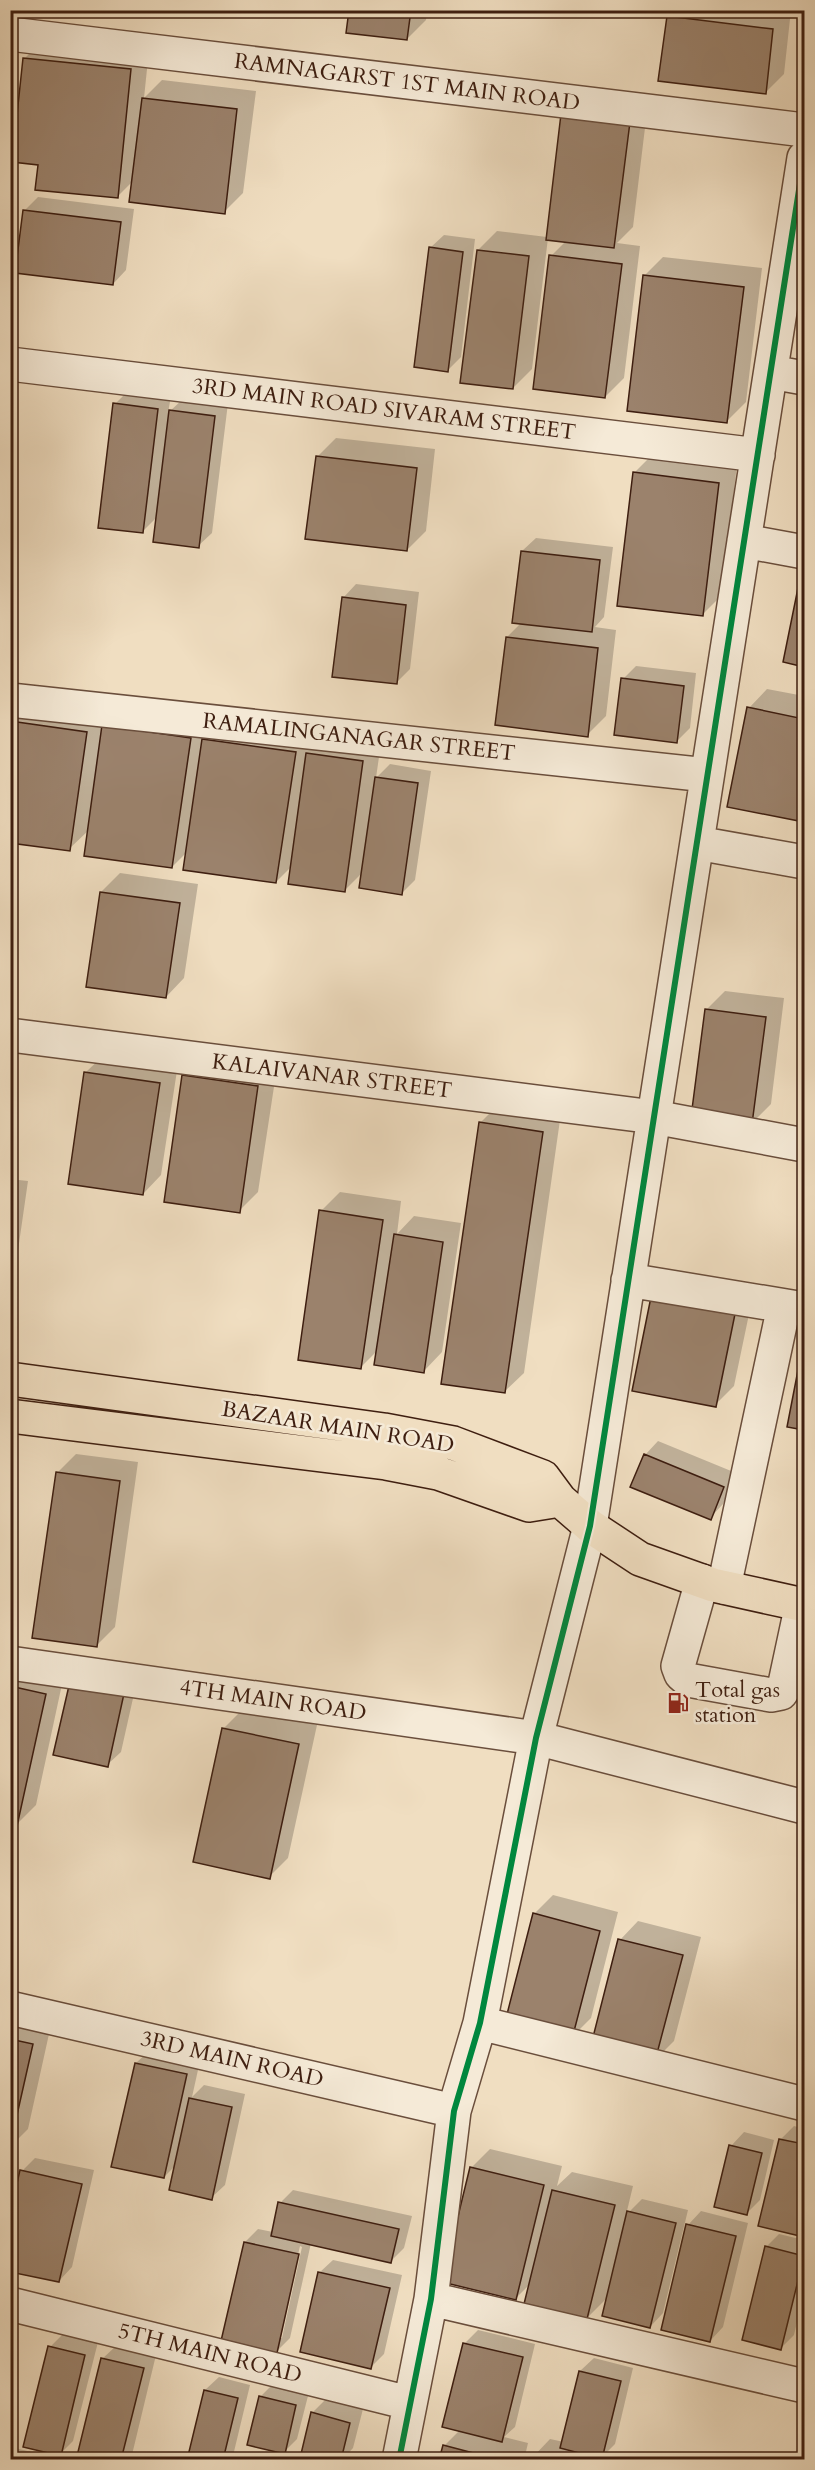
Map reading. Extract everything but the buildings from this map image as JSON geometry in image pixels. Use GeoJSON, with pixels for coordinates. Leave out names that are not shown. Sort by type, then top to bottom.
{"type":"FeatureCollection","features":[{"type":"Feature","properties":{"kind":"main road","name":"BAZAAR MAIN ROAD"},"geometry":{"type":"LineString","coordinates":[[10,1378],[384,1430],[453,1443],[543,1477],[560,1500],[590,1526],[640,1559],[713,1584],[803,1605]]}},
{"type":"Feature","properties":{"kind":"main road"},"geometry":{"type":"LineString","coordinates":[[10,1416],[386,1463],[438,1473],[530,1505],[560,1500]]}},
{"type":"Feature","properties":{"kind":"street","name":"RAMNAGARST 1ST MAIN ROAD"},"geometry":{"type":"LineString","coordinates":[[10,34],[804,130]]}},
{"type":"Feature","properties":{"kind":"street"},"geometry":{"type":"LineString","coordinates":[[399,2460],[431,2299],[454,2111],[480,2023],[536,1738],[590,1526],[771,372],[800,222],[804,158]]}},
{"type":"Feature","properties":{"kind":"street","name":"3RD MAIN ROAD SIVARAM STREET"},"geometry":{"type":"LineString","coordinates":[[10,364],[758,455]]}},
{"type":"Feature","properties":{"kind":"street"},"geometry":{"type":"LineString","coordinates":[[771,372],[804,378]]}},
{"type":"Feature","properties":{"kind":"street"},"geometry":{"type":"LineString","coordinates":[[744,541],[804,552]]}},
{"type":"Feature","properties":{"kind":"street","name":"RAMALINGANAGAR STREET"},"geometry":{"type":"LineString","coordinates":[[10,700],[708,775]]}},
{"type":"Feature","properties":{"kind":"street"},"geometry":{"type":"LineString","coordinates":[[697,843],[804,862]]}},
{"type":"Feature","properties":{"kind":"street","name":"KALAIVANAR STREET"},"geometry":{"type":"LineString","coordinates":[[10,1035],[654,1117],[804,1145]]}},
{"type":"Feature","properties":{"kind":"street"},"geometry":{"type":"LineString","coordinates":[[628,1280],[794,1307],[713,1584],[678,1666],[681,1674],[688,1680],[771,1695],[781,1693],[803,1605]]}},
{"type":"Feature","properties":{"kind":"street","name":"4TH MAIN ROAD"},"geometry":{"type":"LineString","coordinates":[[10,1663],[536,1738],[804,1807]]}},
{"type":"Feature","properties":{"kind":"street","name":"3RD MAIN ROAD"},"geometry":{"type":"LineString","coordinates":[[10,2008],[454,2111]]}},
{"type":"Feature","properties":{"kind":"street"},"geometry":{"type":"LineString","coordinates":[[480,2023],[804,2104]]}},
{"type":"Feature","properties":{"kind":"street"},"geometry":{"type":"LineString","coordinates":[[431,2299],[804,2386]]}},
{"type":"Feature","properties":{"kind":"street","name":"5TH MAIN ROAD"},"geometry":{"type":"LineString","coordinates":[[10,2304],[409,2403]]}},
{"type":"Feature","properties":{"kind":"cycle path"},"geometry":{"type":"LineString","coordinates":[[399,2460],[431,2299],[454,2111],[480,2023],[536,1738],[590,1526],[804,158]]}},
{"type":"Feature","properties":{"kind":"place","name":"Total gas station"},"geometry":{"type":"Point","coordinates":[678,1703]}}]}
